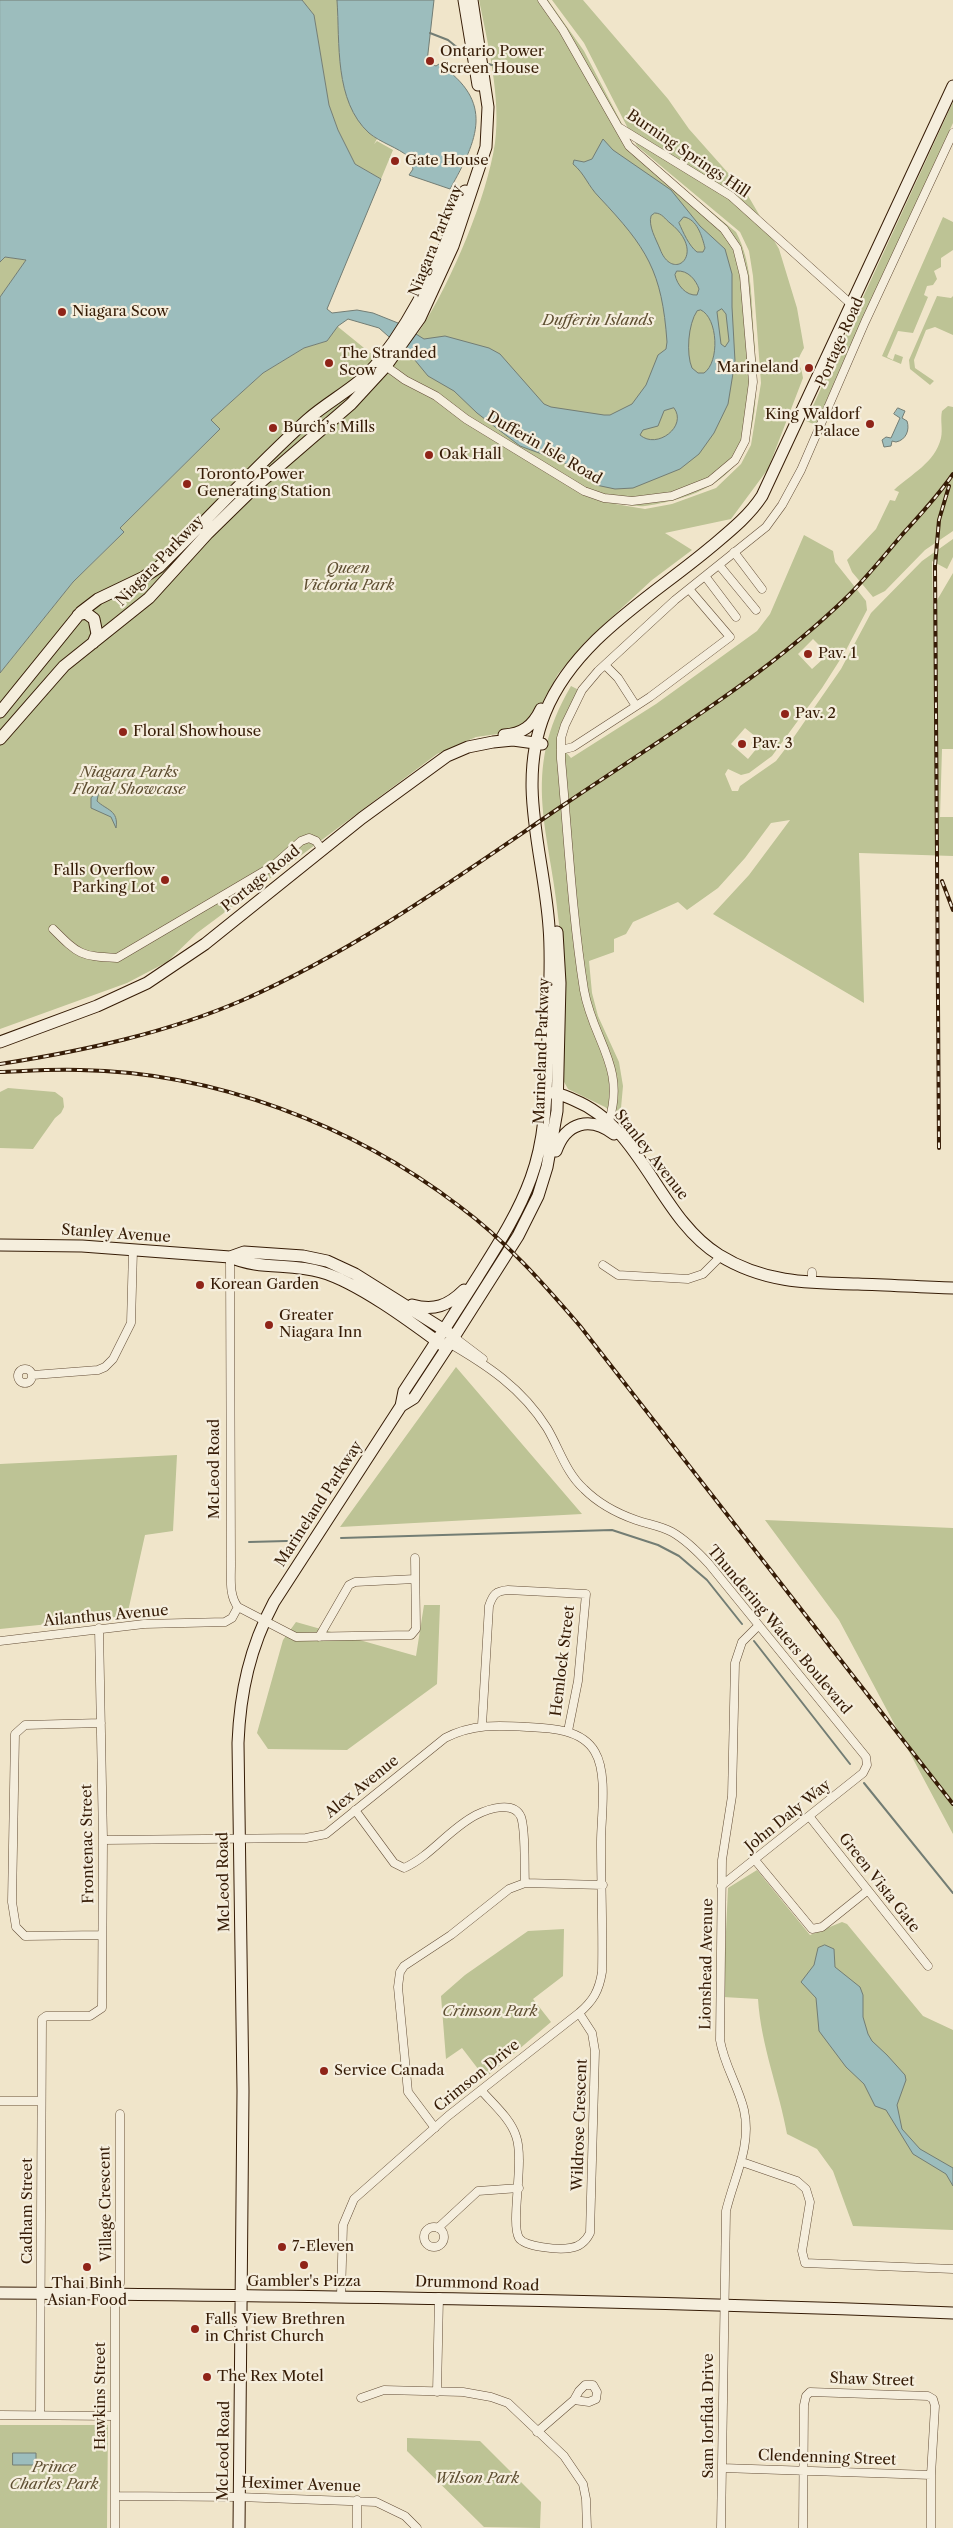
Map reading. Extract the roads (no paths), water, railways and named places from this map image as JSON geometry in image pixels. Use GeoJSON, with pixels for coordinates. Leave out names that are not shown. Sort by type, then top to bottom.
{"type":"FeatureCollection","features":[{"type":"Feature","properties":{"kind":"main road","name":"Niagara Parkway"},"geometry":{"type":"LineString","coordinates":[[464,0],[477,50]]}},
{"type":"Feature","properties":{"kind":"main road","name":"Niagara Parkway"},"geometry":{"type":"LineString","coordinates":[[0,739],[57,674],[149,598],[225,516],[291,454],[347,408],[410,325],[438,263],[475,160],[481,123],[479,67],[472,0]]}},
{"type":"Feature","properties":{"kind":"main road","name":"Portage Road"},"geometry":{"type":"LineString","coordinates":[[539,743],[548,706],[567,674],[586,651],[622,618],[747,516],[762,496],[953,86]]}},
{"type":"Feature","properties":{"kind":"main road","name":"Niagara Parkway"},"geometry":{"type":"LineString","coordinates":[[0,712],[78,615],[98,599],[144,577],[159,567],[309,418],[352,389],[383,363]]}},
{"type":"Feature","properties":{"kind":"main road","name":"Portage Road"},"geometry":{"type":"LineString","coordinates":[[539,743],[554,708],[579,670],[696,559]]}},
{"type":"Feature","properties":{"kind":"main road"},"geometry":{"type":"LineString","coordinates":[[78,615],[86,613],[94,619],[97,634],[93,643]]}},
{"type":"Feature","properties":{"kind":"main road"},"geometry":{"type":"LineString","coordinates":[[405,786],[422,768],[456,747],[476,739],[518,733],[526,728],[535,720],[555,682],[572,658],[592,638],[622,618]]}},
{"type":"Feature","properties":{"kind":"main road","name":"Portage Road"},"geometry":{"type":"LineString","coordinates":[[0,1042],[97,1006],[147,983],[205,944],[322,850],[435,764],[468,747],[499,741],[539,743]]}},
{"type":"Feature","properties":{"kind":"main road","name":"Marineland Parkway"},"geometry":{"type":"LineString","coordinates":[[264,1620],[285,1583],[401,1406],[414,1398],[447,1342],[518,1236],[538,1196],[554,1134],[552,1092],[560,976],[553,894],[538,802],[539,743]]}},
{"type":"Feature","properties":{"kind":"main road","name":"Marineland Parkway"},"geometry":{"type":"LineString","coordinates":[[444,1330],[514,1217],[531,1180],[552,1092]]}},
{"type":"Feature","properties":{"kind":"main road","name":"Stanley Avenue"},"geometry":{"type":"LineString","coordinates":[[552,1092],[589,1105],[609,1121],[688,1228],[704,1245],[757,1274],[794,1282],[812,1277],[953,1288]]}},
{"type":"Feature","properties":{"kind":"main road"},"geometry":{"type":"LineString","coordinates":[[518,1236],[536,1208],[547,1182],[560,1138],[569,1130],[582,1124],[603,1126],[626,1143]]}},
{"type":"Feature","properties":{"kind":"main road","name":"Stanley Avenue"},"geometry":{"type":"LineString","coordinates":[[0,1245],[82,1246],[230,1257],[246,1264],[305,1269],[333,1276],[447,1342]]}},
{"type":"Feature","properties":{"kind":"main road","name":"Stanley Avenue"},"geometry":{"type":"LineString","coordinates":[[230,1257],[244,1252],[303,1256],[328,1261],[355,1274],[444,1330],[447,1342]]}},
{"type":"Feature","properties":{"kind":"main road"},"geometry":{"type":"LineString","coordinates":[[402,1302],[422,1308],[442,1307],[459,1295],[478,1276]]}},
{"type":"Feature","properties":{"kind":"main road","name":"McLeod Road"},"geometry":{"type":"LineString","coordinates":[[238,2528],[243,2090],[238,1838],[239,1711],[248,1662],[264,1620]]}},
{"type":"Feature","properties":{"kind":"main road","name":"Drummond Road"},"geometry":{"type":"LineString","coordinates":[[0,2293],[439,2297],[724,2304],[953,2313]]}},
{"type":"Feature","properties":{"kind":"street","name":"Burning Springs Hill"},"geometry":{"type":"LineString","coordinates":[[542,0],[563,30],[618,127],[731,196],[852,305]]}},
{"type":"Feature","properties":{"kind":"street","name":"Dufferin Isle Road"},"geometry":{"type":"LineString","coordinates":[[383,363],[405,380],[436,396],[466,419],[584,490],[604,498],[632,501],[672,496],[710,481],[735,460],[745,441],[753,382],[741,257],[732,239],[724,229],[635,153],[618,127]]}},
{"type":"Feature","properties":{"kind":"street","name":"Portage Road"},"geometry":{"type":"LineString","coordinates":[[605,665],[689,589],[766,527],[782,505],[801,470],[865,322],[953,133]]}},
{"type":"Feature","properties":{"kind":"street"},"geometry":{"type":"LineString","coordinates":[[734,552],[762,589]]}},
{"type":"Feature","properties":{"kind":"street"},"geometry":{"type":"LineString","coordinates":[[719,565],[756,610]]}},
{"type":"Feature","properties":{"kind":"street"},"geometry":{"type":"LineString","coordinates":[[705,576],[736,617]]}},
{"type":"Feature","properties":{"kind":"street"},"geometry":{"type":"LineString","coordinates":[[561,750],[572,747],[636,706],[730,637],[689,589]]}},
{"type":"Feature","properties":{"kind":"street"},"geometry":{"type":"LineString","coordinates":[[609,1121],[614,1103],[614,1074],[610,1060],[593,1024],[584,991],[561,750],[565,725],[582,690],[605,665],[618,678],[636,706]]}},
{"type":"Feature","properties":{"kind":"street"},"geometry":{"type":"LineString","coordinates":[[53,929],[76,952],[88,957],[117,958],[273,866],[301,841],[309,838],[316,841],[322,850]]}},
{"type":"Feature","properties":{"kind":"street"},"geometry":{"type":"LineString","coordinates":[[33,1375],[98,1370],[106,1367],[113,1359],[131,1323],[132,1250]]}},
{"type":"Feature","properties":{"kind":"street"},"geometry":{"type":"LineString","coordinates":[[603,1265],[618,1275],[688,1279],[703,1274],[721,1256]]}},
{"type":"Feature","properties":{"kind":"street","name":"McLeod Road"},"geometry":{"type":"LineString","coordinates":[[230,1257],[232,1590],[238,1607]]}},
{"type":"Feature","properties":{"kind":"street","name":"Thundering Waters Boulevard"},"geometry":{"type":"LineString","coordinates":[[447,1342],[476,1365],[489,1367]]}},
{"type":"Feature","properties":{"kind":"street","name":"Thundering Waters Boulevard"},"geometry":{"type":"LineString","coordinates":[[447,1342],[481,1357],[489,1367],[518,1389],[547,1428],[566,1467],[582,1488],[615,1512],[672,1532],[689,1544],[709,1564],[863,1753],[867,1763]]}},
{"type":"Feature","properties":{"kind":"street"},"geometry":{"type":"LineString","coordinates":[[238,1607],[296,1637],[414,1633],[416,1629],[416,1558]]}},
{"type":"Feature","properties":{"kind":"street"},"geometry":{"type":"LineString","coordinates":[[319,1637],[349,1585],[355,1582],[415,1579]]}},
{"type":"Feature","properties":{"kind":"street","name":"Hemlock Street"},"geometry":{"type":"LineString","coordinates":[[482,1725],[489,1606],[492,1595],[497,1591],[508,1590],[586,1594],[578,1681],[568,1731]]}},
{"type":"Feature","properties":{"kind":"street","name":"Ailanthus Avenue"},"geometry":{"type":"LineString","coordinates":[[0,1641],[144,1624],[225,1622],[232,1618],[238,1607]]}},
{"type":"Feature","properties":{"kind":"street","name":"Lionshead Avenue"},"geometry":{"type":"LineString","coordinates":[[724,2304],[726,2211],[742,2162],[746,2141],[745,2118],[741,2102],[725,2061],[720,2040],[723,1847],[732,1796],[735,1663],[742,1642],[758,1626]]}},
{"type":"Feature","properties":{"kind":"street","name":"Frontenac Street"},"geometry":{"type":"LineString","coordinates":[[54,2016],[90,2016],[102,2008],[103,1840],[99,1628]]}},
{"type":"Feature","properties":{"kind":"street"},"geometry":{"type":"LineString","coordinates":[[101,1723],[25,1725],[15,1734],[12,1902],[16,1927],[25,1936],[102,1935]]}},
{"type":"Feature","properties":{"kind":"street","name":"Alex Avenue"},"geometry":{"type":"LineString","coordinates":[[103,1840],[306,1838],[326,1834],[445,1738],[460,1730],[482,1725],[568,1731]]}},
{"type":"Feature","properties":{"kind":"street","name":"Crimson Drive"},"geometry":{"type":"LineString","coordinates":[[341,2296],[343,2224],[354,2199],[435,2128],[579,2013],[592,2001],[600,1987],[602,1972],[603,1885],[600,1765],[595,1752],[588,1743],[568,1731]]}},
{"type":"Feature","properties":{"kind":"street","name":"John Daly Way"},"geometry":{"type":"LineString","coordinates":[[722,1886],[863,1773],[867,1763]]}},
{"type":"Feature","properties":{"kind":"street"},"geometry":{"type":"LineString","coordinates":[[355,1810],[394,1863],[404,1868],[415,1862],[475,1816],[497,1807],[512,1808],[520,1814],[524,1826],[525,1883]]}},
{"type":"Feature","properties":{"kind":"street","name":"Green Vista Gate"},"geometry":{"type":"LineString","coordinates":[[809,1816],[928,1966]]}},
{"type":"Feature","properties":{"kind":"street"},"geometry":{"type":"LineString","coordinates":[[755,1860],[812,1928],[822,1927],[868,1890]]}},
{"type":"Feature","properties":{"kind":"street"},"geometry":{"type":"LineString","coordinates":[[435,2128],[408,2092],[398,1988],[400,1972],[413,1959],[451,1935],[502,1894],[525,1883],[603,1885]]}},
{"type":"Feature","properties":{"kind":"street","name":"Wildrose Crescent"},"geometry":{"type":"LineString","coordinates":[[519,2188],[516,2229],[520,2239],[526,2245],[571,2248],[586,2242],[590,2234],[596,2051],[592,2033],[579,2013]]}},
{"type":"Feature","properties":{"kind":"street","name":"Cadham Street"},"geometry":{"type":"LineString","coordinates":[[40,2416],[42,2020],[46,2016],[54,2016]]}},
{"type":"Feature","properties":{"kind":"street"},"geometry":{"type":"LineString","coordinates":[[438,2228],[478,2191],[519,2188],[516,2134],[507,2120],[481,2090]]}},
{"type":"Feature","properties":{"kind":"street"},"geometry":{"type":"LineString","coordinates":[[0,2101],[42,2101]]}},
{"type":"Feature","properties":{"kind":"street","name":"Village Crescent"},"geometry":{"type":"LineString","coordinates":[[117,2294],[120,2284],[120,2114]]}},
{"type":"Feature","properties":{"kind":"street"},"geometry":{"type":"LineString","coordinates":[[742,2162],[797,2181],[806,2189],[810,2202],[802,2251],[805,2263],[953,2269]]}},
{"type":"Feature","properties":{"kind":"street","name":"Hawkins Street"},"geometry":{"type":"LineString","coordinates":[[114,2528],[114,2302],[117,2294]]}},
{"type":"Feature","properties":{"kind":"street"},"geometry":{"type":"LineString","coordinates":[[437,2392],[439,2297]]}},
{"type":"Feature","properties":{"kind":"street","name":"Sam Iorfida Drive"},"geometry":{"type":"LineString","coordinates":[[722,2528],[724,2304]]}},
{"type":"Feature","properties":{"kind":"street"},"geometry":{"type":"LineString","coordinates":[[361,2398],[384,2390],[475,2393],[508,2403],[564,2456],[583,2484],[586,2499],[587,2528]]}},
{"type":"Feature","properties":{"kind":"street","name":"Shaw Street"},"geometry":{"type":"LineString","coordinates":[[804,2471],[804,2405],[808,2393],[928,2396],[933,2399],[936,2406],[931,2475]]}},
{"type":"Feature","properties":{"kind":"street"},"geometry":{"type":"LineString","coordinates":[[537,2432],[574,2400]]}},
{"type":"Feature","properties":{"kind":"street"},"geometry":{"type":"LineString","coordinates":[[0,2415],[115,2416]]}},
{"type":"Feature","properties":{"kind":"street","name":"Clendenning Street"},"geometry":{"type":"LineString","coordinates":[[722,2468],[931,2475]]}},
{"type":"Feature","properties":{"kind":"street"},"geometry":{"type":"LineString","coordinates":[[803,2528],[804,2471]]}},
{"type":"Feature","properties":{"kind":"street"},"geometry":{"type":"LineString","coordinates":[[931,2475],[931,2528]]}},
{"type":"Feature","properties":{"kind":"street","name":"Heximer Avenue"},"geometry":{"type":"LineString","coordinates":[[115,2496],[238,2497],[376,2502],[405,2516],[417,2528]]}},
{"type":"Feature","properties":{"kind":"street"},"geometry":{"type":"LineString","coordinates":[[357,2500],[357,2528]]}},
{"type":"Feature","properties":{"kind":"water"},"geometry":{"type":"Polygon","coordinates":[[[0,0],[302,0],[314,15],[329,105],[338,130],[355,164],[381,179],[327,309],[332,313],[357,310],[373,313],[398,323],[424,339],[445,336],[489,348],[500,354],[544,404],[551,407],[610,415],[632,404],[646,385],[658,355],[666,349],[665,317],[656,278],[640,247],[573,164],[574,160],[584,162],[592,159],[603,139],[613,150],[671,190],[700,226],[725,249],[732,274],[735,361],[728,404],[714,433],[699,454],[680,469],[633,488],[615,489],[596,485],[584,474],[561,461],[520,446],[477,413],[454,391],[428,376],[414,359],[379,328],[348,319],[338,326],[327,341],[304,348],[263,373],[211,420],[220,429],[120,528],[124,532],[73,582],[0,673],[0,297],[26,260],[5,257],[0,262],[0,0]],[[655,213],[651,216],[653,232],[666,259],[672,264],[679,264],[687,254],[686,245],[681,234],[660,214],[655,213]],[[684,217],[679,223],[691,246],[697,252],[703,252],[705,248],[704,243],[696,225],[689,218],[684,217]],[[677,271],[676,279],[686,292],[697,295],[698,286],[688,274],[677,271]],[[722,309],[717,312],[721,344],[725,347],[729,341],[726,314],[722,309]],[[701,310],[697,311],[689,339],[690,362],[692,368],[698,373],[704,373],[713,360],[715,350],[714,331],[707,315],[701,310]],[[674,408],[664,411],[658,426],[643,430],[640,435],[654,440],[669,434],[677,422],[674,408]]]}},
{"type":"Feature","properties":{"kind":"water"},"geometry":{"type":"Polygon","coordinates":[[[337,0],[434,0],[427,62],[436,66],[439,64],[457,78],[468,93],[474,107],[476,122],[474,137],[468,154],[450,189],[409,175],[413,169],[409,157],[369,133],[358,120],[344,88],[341,71],[337,0]]]}},
{"type":"Feature","properties":{"kind":"water"},"geometry":{"type":"Polygon","coordinates":[[[898,408],[905,411],[902,418],[908,424],[905,437],[896,442],[892,441],[891,446],[884,447],[882,440],[886,437],[891,438],[900,418],[894,414],[898,408]]]}},
{"type":"Feature","properties":{"kind":"water"},"geometry":{"type":"Polygon","coordinates":[[[99,791],[97,801],[114,814],[116,817],[116,828],[111,817],[91,808],[91,798],[99,791]]]}},
{"type":"Feature","properties":{"kind":"water"},"geometry":{"type":"Polygon","coordinates":[[[825,1945],[834,1949],[835,1967],[860,1987],[863,1995],[863,2017],[872,2041],[905,2075],[906,2080],[897,2105],[902,2129],[920,2149],[953,2168],[953,2186],[946,2174],[913,2154],[886,2110],[875,2106],[864,2084],[846,2067],[819,2031],[816,1998],[801,1982],[814,1965],[818,1948],[825,1945]]]}},
{"type":"Feature","properties":{"kind":"water"},"geometry":{"type":"Polygon","coordinates":[[[13,2453],[36,2453],[36,2465],[13,2465],[13,2453]]]}},
{"type":"Feature","properties":{"kind":"waterway"},"geometry":{"type":"LineString","coordinates":[[430,33],[448,40],[469,57]]}},
{"type":"Feature","properties":{"kind":"waterway"},"geometry":{"type":"LineString","coordinates":[[485,63],[492,65]]}},
{"type":"Feature","properties":{"kind":"waterway"},"geometry":{"type":"LineString","coordinates":[[341,1538],[612,1530],[658,1545],[679,1556],[707,1580],[742,1624]]}},
{"type":"Feature","properties":{"kind":"waterway"},"geometry":{"type":"LineString","coordinates":[[249,1542],[287,1541]]}},
{"type":"Feature","properties":{"kind":"waterway"},"geometry":{"type":"LineString","coordinates":[[754,1641],[850,1764]]}},
{"type":"Feature","properties":{"kind":"waterway"},"geometry":{"type":"LineString","coordinates":[[864,1783],[953,1893]]}},
{"type":"Feature","properties":{"kind":"railway"},"geometry":{"type":"LineString","coordinates":[[0,1064],[124,1040],[214,1012],[286,980],[367,935],[446,885],[710,707],[781,655],[855,589],[928,506],[953,474]]}},
{"type":"Feature","properties":{"kind":"railway"},"geometry":{"type":"LineString","coordinates":[[939,1148],[935,566],[939,520],[949,486]]}},
{"type":"Feature","properties":{"kind":"railway"},"geometry":{"type":"LineString","coordinates":[[942,881],[953,910]]}},
{"type":"Feature","properties":{"kind":"railway"},"geometry":{"type":"LineString","coordinates":[[0,1072],[70,1070],[130,1073],[181,1081],[231,1093],[280,1108],[328,1128],[374,1151],[418,1177],[476,1219],[538,1278],[580,1326],[953,1804]]}},
{"type":"Feature","properties":{"kind":"place","name":"Ontario Power Screen House"},"geometry":{"type":"Point","coordinates":[430,61]}},
{"type":"Feature","properties":{"kind":"place","name":"Gate House"},"geometry":{"type":"Point","coordinates":[395,161]}},
{"type":"Feature","properties":{"kind":"place","name":"Niagara Scow"},"geometry":{"type":"Point","coordinates":[62,312]}},
{"type":"Feature","properties":{"kind":"place","name":"The Stranded Scow"},"geometry":{"type":"Point","coordinates":[329,363]}},
{"type":"Feature","properties":{"kind":"place","name":"Marineland"},"geometry":{"type":"Point","coordinates":[809,368]}},
{"type":"Feature","properties":{"kind":"place","name":"King Waldorf Palace"},"geometry":{"type":"Point","coordinates":[870,424]}},
{"type":"Feature","properties":{"kind":"place","name":"Burch’s Mills"},"geometry":{"type":"Point","coordinates":[273,428]}},
{"type":"Feature","properties":{"kind":"place","name":"Oak Hall"},"geometry":{"type":"Point","coordinates":[429,455]}},
{"type":"Feature","properties":{"kind":"place","name":"Toronto Power Generating Station"},"geometry":{"type":"Point","coordinates":[187,484]}},
{"type":"Feature","properties":{"kind":"place","name":"Pav. 1"},"geometry":{"type":"Point","coordinates":[808,654]}},
{"type":"Feature","properties":{"kind":"place","name":"Pav. 2"},"geometry":{"type":"Point","coordinates":[785,714]}},
{"type":"Feature","properties":{"kind":"place","name":"Floral Showhouse"},"geometry":{"type":"Point","coordinates":[123,732]}},
{"type":"Feature","properties":{"kind":"place","name":"Pav. 3"},"geometry":{"type":"Point","coordinates":[742,744]}},
{"type":"Feature","properties":{"kind":"place","name":"Falls Overflow Parking Lot"},"geometry":{"type":"Point","coordinates":[165,880]}},
{"type":"Feature","properties":{"kind":"place","name":"Korean Garden"},"geometry":{"type":"Point","coordinates":[200,1285]}},
{"type":"Feature","properties":{"kind":"place","name":"Greater Niagara Inn"},"geometry":{"type":"Point","coordinates":[269,1325]}},
{"type":"Feature","properties":{"kind":"place","name":"Service Canada"},"geometry":{"type":"Point","coordinates":[324,2071]}},
{"type":"Feature","properties":{"kind":"place","name":"7-Eleven"},"geometry":{"type":"Point","coordinates":[282,2247]}},
{"type":"Feature","properties":{"kind":"place","name":"Gambler's Pizza"},"geometry":{"type":"Point","coordinates":[304,2265]}},
{"type":"Feature","properties":{"kind":"place","name":"Thai Binh Asian Food"},"geometry":{"type":"Point","coordinates":[87,2267]}},
{"type":"Feature","properties":{"kind":"place","name":"Falls View Brethren in Christ Church"},"geometry":{"type":"Point","coordinates":[195,2329]}},
{"type":"Feature","properties":{"kind":"place","name":"The Rex Motel"},"geometry":{"type":"Point","coordinates":[207,2377]}},
{"type":"Feature","properties":{"kind":"park label","name":"Dufferin Islands"},"geometry":{"type":"Point","coordinates":[598,321]}},
{"type":"Feature","properties":{"kind":"park label","name":"Queen Victoria Park"},"geometry":{"type":"Point","coordinates":[348,578]}},
{"type":"Feature","properties":{"kind":"park label","name":"Niagara Parks Floral Showcase"},"geometry":{"type":"Point","coordinates":[129,782]}},
{"type":"Feature","properties":{"kind":"park label","name":"Crimson Park"},"geometry":{"type":"Point","coordinates":[490,2012]}},
{"type":"Feature","properties":{"kind":"park label","name":"Prince Charles Park"},"geometry":{"type":"Point","coordinates":[54,2476]}},
{"type":"Feature","properties":{"kind":"park label","name":"Wilson Park"},"geometry":{"type":"Point","coordinates":[477,2479]}}]}
